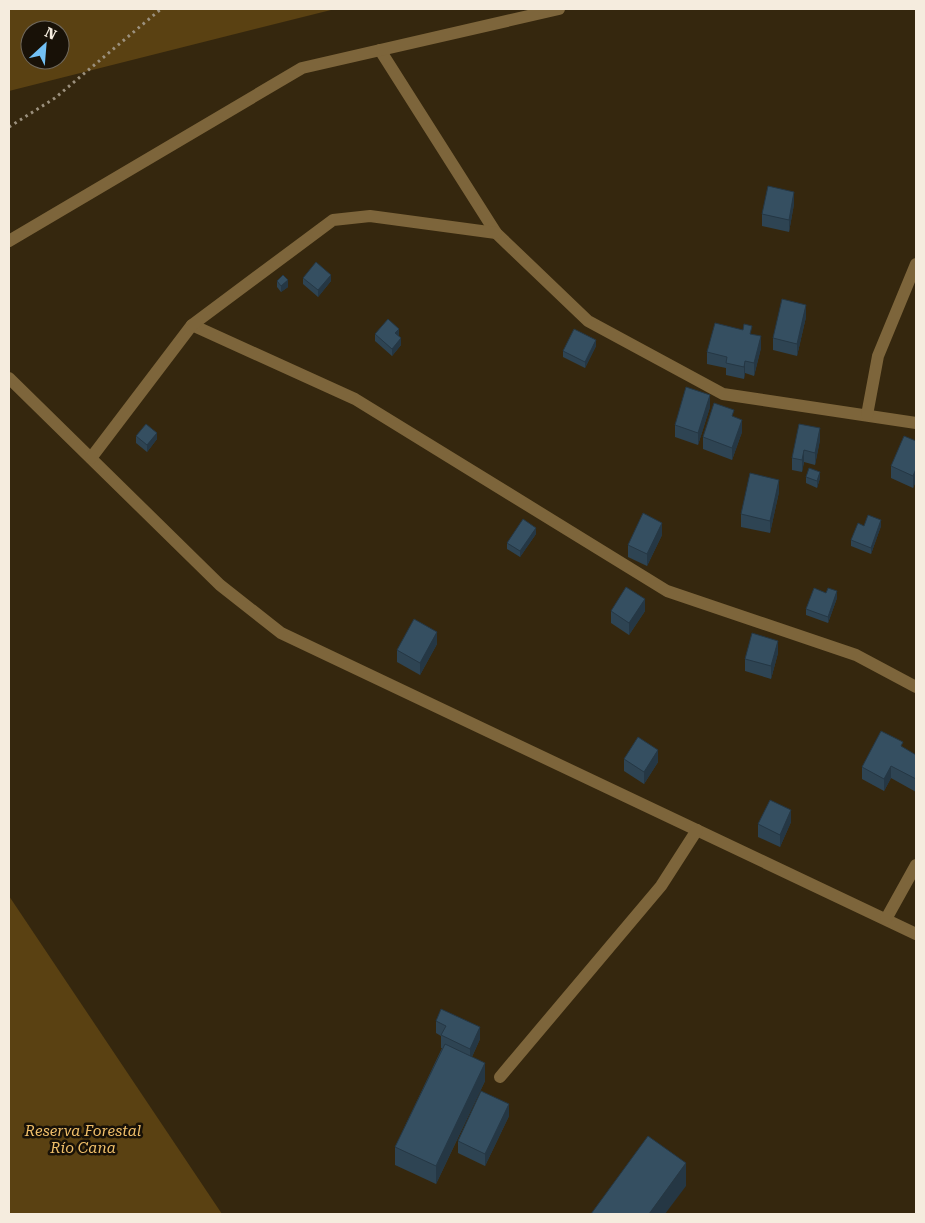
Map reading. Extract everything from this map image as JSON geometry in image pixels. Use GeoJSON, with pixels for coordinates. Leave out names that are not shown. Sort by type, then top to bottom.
{"type":"FeatureCollection","features":[{"type":"Feature","properties":{"kind":"street"},"geometry":{"type":"LineString","coordinates":[[9,241],[302,68],[559,9]]}},
{"type":"Feature","properties":{"kind":"street"},"geometry":{"type":"LineString","coordinates":[[380,50],[496,234],[588,321],[723,394],[916,423]]}},
{"type":"Feature","properties":{"kind":"street"},"geometry":{"type":"LineString","coordinates":[[91,458],[192,325],[333,220],[370,216],[496,234]]}},
{"type":"Feature","properties":{"kind":"street"},"geometry":{"type":"LineString","coordinates":[[868,415],[878,356],[916,264]]}},
{"type":"Feature","properties":{"kind":"street"},"geometry":{"type":"LineString","coordinates":[[192,325],[355,399],[667,592],[856,655],[916,687]]}},
{"type":"Feature","properties":{"kind":"street"},"geometry":{"type":"LineString","coordinates":[[9,378],[220,585],[281,633],[916,934]]}},
{"type":"Feature","properties":{"kind":"street"},"geometry":{"type":"LineString","coordinates":[[500,1077],[661,886],[697,830]]}},
{"type":"Feature","properties":{"kind":"street"},"geometry":{"type":"LineString","coordinates":[[886,919],[916,865]]}},
{"type":"Feature","properties":{"kind":"path"},"geometry":{"type":"LineString","coordinates":[[9,127],[55,98],[161,9]]}},
{"type":"Feature","properties":{"kind":"green space"},"geometry":{"type":"Polygon","coordinates":[[[9,9],[335,9],[9,91],[9,9]]]}},
{"type":"Feature","properties":{"kind":"green space","name":"Reserva Forestal Río Cana"},"geometry":{"type":"Polygon","coordinates":[[[9,896],[222,1214],[9,1214],[9,896]]]}},
{"type":"Feature","properties":{"kind":"building"},"geometry":{"type":"Polygon","coordinates":[[[768,186],[794,192],[789,220],[762,214],[768,186]]]}},
{"type":"Feature","properties":{"kind":"building"},"geometry":{"type":"Polygon","coordinates":[[[316,262],[331,275],[318,290],[303,278],[316,262]]]}},
{"type":"Feature","properties":{"kind":"building"},"geometry":{"type":"Polygon","coordinates":[[[283,275],[288,280],[281,286],[277,281],[283,275]]]}},
{"type":"Feature","properties":{"kind":"building"},"geometry":{"type":"Polygon","coordinates":[[[782,299],[806,305],[797,344],[773,338],[782,299]]]}},
{"type":"Feature","properties":{"kind":"building"},"geometry":{"type":"Polygon","coordinates":[[[388,319],[399,329],[395,333],[401,338],[392,349],[375,334],[388,319]]]}},
{"type":"Feature","properties":{"kind":"building"},"geometry":{"type":"Polygon","coordinates":[[[715,323],[743,330],[744,324],[752,326],[750,334],[761,336],[754,363],[745,361],[744,367],[726,363],[727,357],[707,352],[715,323]]]}},
{"type":"Feature","properties":{"kind":"building"},"geometry":{"type":"Polygon","coordinates":[[[574,329],[596,340],[585,362],[563,351],[574,329]]]}},
{"type":"Feature","properties":{"kind":"building"},"geometry":{"type":"Polygon","coordinates":[[[686,387],[710,395],[698,433],[675,425],[686,387]]]}},
{"type":"Feature","properties":{"kind":"building"},"geometry":{"type":"Polygon","coordinates":[[[714,403],[734,410],[732,416],[742,420],[732,448],[703,437],[714,403]]]}},
{"type":"Feature","properties":{"kind":"building"},"geometry":{"type":"Polygon","coordinates":[[[146,424],[157,433],[147,445],[136,436],[146,424]]]}},
{"type":"Feature","properties":{"kind":"building"},"geometry":{"type":"Polygon","coordinates":[[[799,424],[820,428],[815,453],[804,450],[802,460],[792,458],[799,424]]]}},
{"type":"Feature","properties":{"kind":"building"},"geometry":{"type":"Polygon","coordinates":[[[904,436],[916,441],[916,469],[913,476],[891,466],[904,436]]]}},
{"type":"Feature","properties":{"kind":"building"},"geometry":{"type":"Polygon","coordinates":[[[809,468],[820,472],[817,481],[806,477],[809,468]]]}},
{"type":"Feature","properties":{"kind":"building"},"geometry":{"type":"Polygon","coordinates":[[[750,473],[779,480],[770,521],[741,514],[750,473]]]}},
{"type":"Feature","properties":{"kind":"building"},"geometry":{"type":"Polygon","coordinates":[[[643,513],[662,523],[647,554],[628,545],[643,513]]]}},
{"type":"Feature","properties":{"kind":"building"},"geometry":{"type":"Polygon","coordinates":[[[868,515],[881,520],[871,548],[851,540],[858,523],[864,526],[868,515]]]}},
{"type":"Feature","properties":{"kind":"building"},"geometry":{"type":"Polygon","coordinates":[[[523,519],[536,528],[520,551],[507,543],[523,519]]]}},
{"type":"Feature","properties":{"kind":"building"},"geometry":{"type":"Polygon","coordinates":[[[626,587],[645,599],[629,623],[611,611],[626,587]]]}},
{"type":"Feature","properties":{"kind":"building"},"geometry":{"type":"Polygon","coordinates":[[[814,588],[826,593],[828,588],[837,591],[828,617],[806,609],[814,588]]]}},
{"type":"Feature","properties":{"kind":"building"},"geometry":{"type":"Polygon","coordinates":[[[414,619],[437,632],[420,663],[397,650],[414,619]]]}},
{"type":"Feature","properties":{"kind":"building"},"geometry":{"type":"Polygon","coordinates":[[[752,633],[778,641],[771,666],[745,659],[752,633]]]}},
{"type":"Feature","properties":{"kind":"building"},"geometry":{"type":"Polygon","coordinates":[[[881,731],[903,742],[901,746],[916,755],[916,779],[891,766],[884,779],[862,767],[881,731]]]}},
{"type":"Feature","properties":{"kind":"building"},"geometry":{"type":"Polygon","coordinates":[[[638,737],[658,750],[644,772],[624,759],[638,737]]]}},
{"type":"Feature","properties":{"kind":"building"},"geometry":{"type":"Polygon","coordinates":[[[770,800],[791,810],[780,835],[758,824],[770,800]]]}},
{"type":"Feature","properties":{"kind":"building"},"geometry":{"type":"Polygon","coordinates":[[[441,1009],[480,1027],[470,1049],[441,1035],[446,1026],[436,1021],[441,1009]]]}},
{"type":"Feature","properties":{"kind":"building"},"geometry":{"type":"Polygon","coordinates":[[[445,1044],[485,1063],[436,1166],[395,1147],[445,1044]]]}},
{"type":"Feature","properties":{"kind":"building"},"geometry":{"type":"Polygon","coordinates":[[[481,1091],[509,1104],[485,1154],[458,1141],[481,1091]]]}},
{"type":"Feature","properties":{"kind":"building"},"geometry":{"type":"Polygon","coordinates":[[[648,1136],[686,1163],[649,1214],[591,1214],[648,1136]]]}}]}
